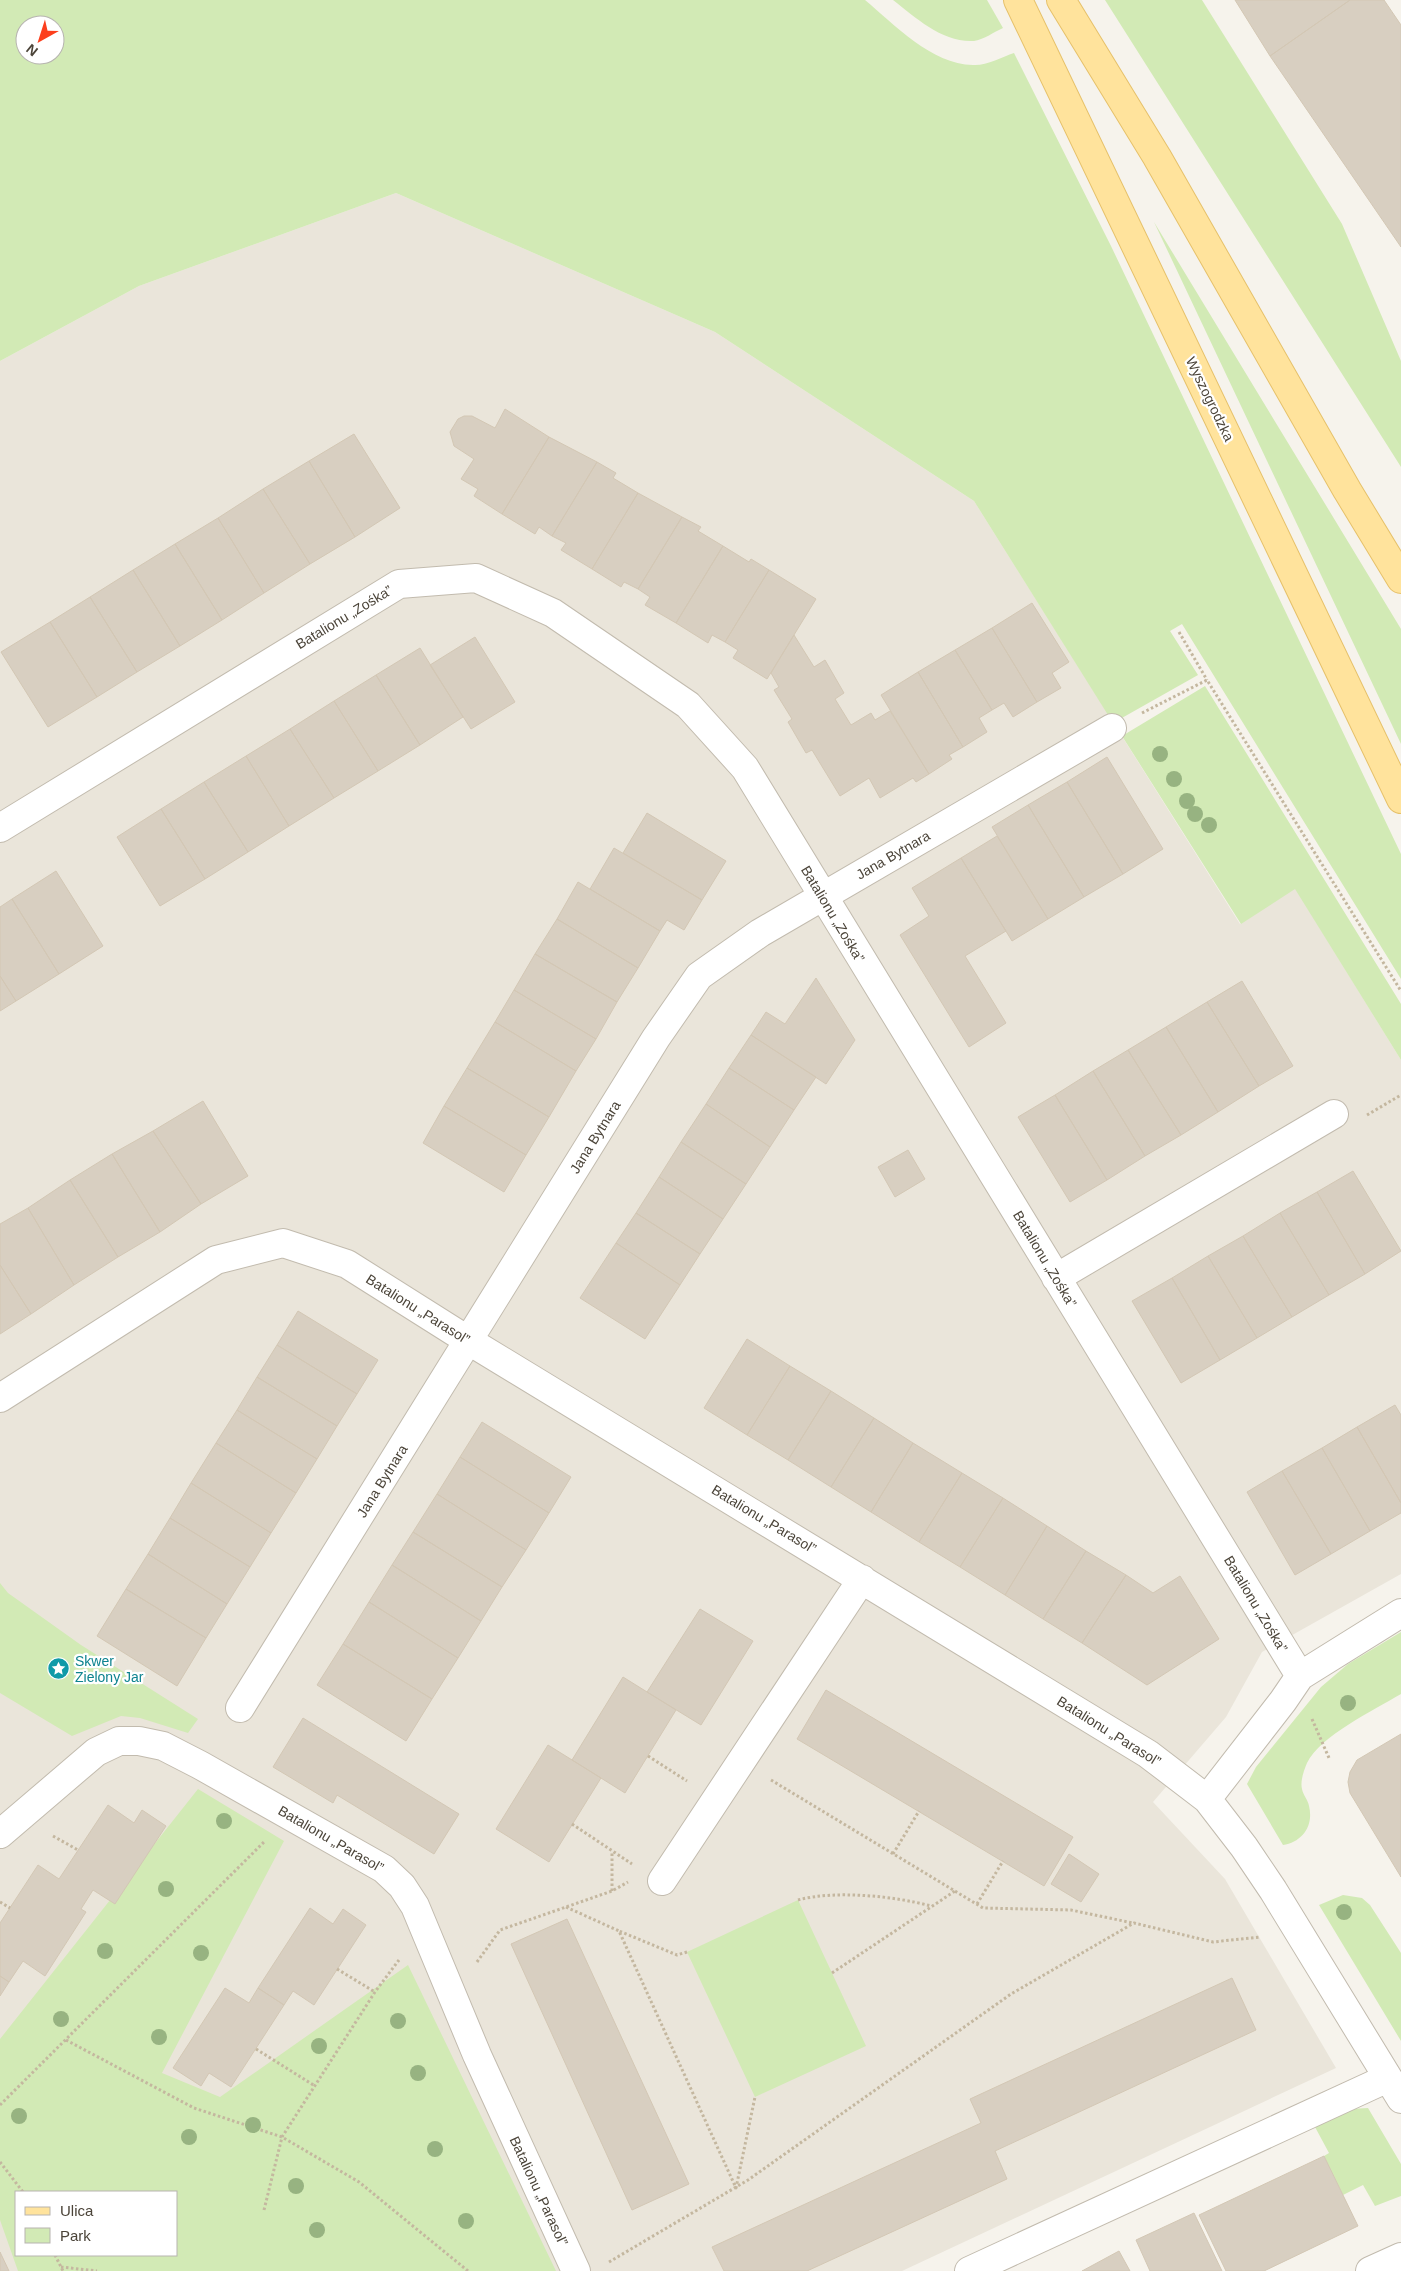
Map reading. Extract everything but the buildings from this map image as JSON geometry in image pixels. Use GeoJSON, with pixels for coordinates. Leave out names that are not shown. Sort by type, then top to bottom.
{"type":"FeatureCollection","features":[{"type":"Feature","properties":{"kind":"main road"},"geometry":{"type":"LineString","coordinates":[[1060,0],[1157,157],[1347,490],[1401,579]]}},
{"type":"Feature","properties":{"kind":"main road","name":"Wyszogrodzka"},"geometry":{"type":"LineString","coordinates":[[1020,5],[1401,799]]}},
{"type":"Feature","properties":{"kind":"street","name":"Batalionu „Zośka”"},"geometry":{"type":"LineString","coordinates":[[0,828],[399,584],[476,578],[553,613],[688,705],[745,768],[1300,1676]]}},
{"type":"Feature","properties":{"kind":"street","name":"Jana Bytnara"},"geometry":{"type":"LineString","coordinates":[[240,1708],[656,1038],[699,976],[760,933],[1112,728]]}},
{"type":"Feature","properties":{"kind":"street"},"geometry":{"type":"LineString","coordinates":[[1056,1278],[1334,1114]]}},
{"type":"Feature","properties":{"kind":"street","name":"Batalionu „Parasol”"},"geometry":{"type":"LineString","coordinates":[[0,1398],[216,1260],[283,1242],[347,1264],[1148,1754],[1207,1799],[1249,1854],[1300,1932],[1395,2089]]}},
{"type":"Feature","properties":{"kind":"street"},"geometry":{"type":"LineString","coordinates":[[653,1877],[715,1800],[862,1579]]}},
{"type":"Feature","properties":{"kind":"street"},"geometry":{"type":"LineString","coordinates":[[1207,1799],[1283,1701],[1300,1676],[1401,1613]]}},
{"type":"Feature","properties":{"kind":"street","name":"Batalionu „Parasol”"},"geometry":{"type":"LineString","coordinates":[[0,1834],[85,1759],[104,1747],[127,1740],[163,1746],[384,1869],[402,1886],[415,1906],[451,1996],[589,2269]]}},
{"type":"Feature","properties":{"kind":"street"},"geometry":{"type":"LineString","coordinates":[[968,2271],[1395,2089]]}},
{"type":"Feature","properties":{"kind":"street"},"geometry":{"type":"LineString","coordinates":[[1370,2271],[1401,2257]]}},
{"type":"Feature","properties":{"kind":"path"},"geometry":{"type":"LineString","coordinates":[[1179,632],[1401,991]]}},
{"type":"Feature","properties":{"kind":"path"},"geometry":{"type":"LineString","coordinates":[[1112,728],[1207,680]]}},
{"type":"Feature","properties":{"kind":"path"},"geometry":{"type":"LineString","coordinates":[[648,1756],[715,1800]]}},
{"type":"Feature","properties":{"kind":"path"},"geometry":{"type":"LineString","coordinates":[[741,1762],[983,1908],[1071,1910],[1213,1942],[1300,1932]]}},
{"type":"Feature","properties":{"kind":"path"},"geometry":{"type":"LineString","coordinates":[[893,1854],[919,1811]]}},
{"type":"Feature","properties":{"kind":"path"},"geometry":{"type":"LineString","coordinates":[[0,2105],[290,1815]]}},
{"type":"Feature","properties":{"kind":"path"},"geometry":{"type":"LineString","coordinates":[[572,1824],[653,1877]]}},
{"type":"Feature","properties":{"kind":"path"},"geometry":{"type":"LineString","coordinates":[[612,1851],[612,1891]]}},
{"type":"Feature","properties":{"kind":"path"},"geometry":{"type":"LineString","coordinates":[[977,1904],[1003,1862]]}},
{"type":"Feature","properties":{"kind":"path"},"geometry":{"type":"LineString","coordinates":[[451,1996],[500,1930],[653,1877]]}},
{"type":"Feature","properties":{"kind":"path"},"geometry":{"type":"LineString","coordinates":[[832,1973],[955,1891]]}},
{"type":"Feature","properties":{"kind":"path"},"geometry":{"type":"LineString","coordinates":[[798,1900],[817,1895],[903,1899],[932,1906]]}},
{"type":"Feature","properties":{"kind":"path"},"geometry":{"type":"LineString","coordinates":[[0,1902],[10,1908]]}},
{"type":"Feature","properties":{"kind":"path"},"geometry":{"type":"LineString","coordinates":[[566,1907],[677,1955],[687,1952]]}},
{"type":"Feature","properties":{"kind":"path"},"geometry":{"type":"LineString","coordinates":[[589,2269],[736,2188],[1011,1994],[1134,1923]]}},
{"type":"Feature","properties":{"kind":"path"},"geometry":{"type":"LineString","coordinates":[[264,2210],[282,2137],[375,1992],[424,1926]]}},
{"type":"Feature","properties":{"kind":"path"},"geometry":{"type":"LineString","coordinates":[[619,1931],[736,2188]]}},
{"type":"Feature","properties":{"kind":"path"},"geometry":{"type":"LineString","coordinates":[[337,1969],[375,1992]]}},
{"type":"Feature","properties":{"kind":"path"},"geometry":{"type":"LineString","coordinates":[[66,2040],[194,2108],[282,2137],[359,2182],[468,2271]]}},
{"type":"Feature","properties":{"kind":"path"},"geometry":{"type":"LineString","coordinates":[[256,2049],[315,2086]]}},
{"type":"Feature","properties":{"kind":"path"},"geometry":{"type":"LineString","coordinates":[[736,2188],[755,2096]]}},
{"type":"Feature","properties":{"kind":"path"},"geometry":{"type":"LineString","coordinates":[[0,2162],[22,2191]]}},
{"type":"Feature","properties":{"kind":"path"},"geometry":{"type":"LineString","coordinates":[[56,2256],[62,2269],[97,2271]]}},
{"type":"Feature","properties":{"kind":"shaded area"},"geometry":{"type":"Polygon","coordinates":[[[396,193],[715,332],[974,501],[1240,924],[1295,888],[1401,1060],[1401,1574],[1262,1652],[1226,1717],[1153,1802],[1225,1879],[1336,2068],[902,2271],[0,2271],[0,361],[139,286],[396,193]]]}},
{"type":"Feature","properties":{"kind":"green space"},"geometry":{"type":"Polygon","coordinates":[[[0,0],[865,0],[914,42],[943,58],[958,63],[978,65],[989,63],[1014,53],[1111,246],[1401,854],[1401,979],[1182,624],[1170,631],[1198,675],[1113,723],[974,501],[715,332],[396,193],[139,286],[0,361],[0,0]]]}},
{"type":"Feature","properties":{"kind":"green space"},"geometry":{"type":"Polygon","coordinates":[[[893,0],[987,0],[1003,28],[985,38],[974,41],[951,38],[930,28],[893,0]]]}},
{"type":"Feature","properties":{"kind":"green space"},"geometry":{"type":"Polygon","coordinates":[[[1105,0],[1202,0],[1342,224],[1401,361],[1401,467],[1105,0]]]}},
{"type":"Feature","properties":{"kind":"green space"},"geometry":{"type":"Polygon","coordinates":[[[1154,222],[1401,629],[1401,744],[1154,222]]]}},
{"type":"Feature","properties":{"kind":"green space"},"geometry":{"type":"Polygon","coordinates":[[[1205,686],[1401,1004],[1401,1060],[1295,889],[1241,924],[1122,736],[1205,686]]]}},
{"type":"Feature","properties":{"kind":"green space","name":"Skwer Zielony Jar"},"geometry":{"type":"Polygon","coordinates":[[[0,1583],[8,1593],[81,1645],[198,1719],[188,1733],[140,1718],[121,1716],[72,1736],[0,1693],[0,1583]]]}},
{"type":"Feature","properties":{"kind":"green space"},"geometry":{"type":"Polygon","coordinates":[[[1401,1632],[1401,1694],[1349,1724],[1323,1743],[1314,1753],[1307,1763],[1302,1783],[1310,1813],[1308,1826],[1301,1837],[1283,1845],[1247,1784],[1256,1767],[1321,1687],[1348,1664],[1401,1632]]]}},
{"type":"Feature","properties":{"kind":"green space"},"geometry":{"type":"Polygon","coordinates":[[[198,1789],[284,1841],[162,2073],[220,2097],[408,1965],[556,2271],[18,2271],[0,2220],[0,2039],[198,1789]]]}},
{"type":"Feature","properties":{"kind":"green space"},"geometry":{"type":"Polygon","coordinates":[[[1343,1895],[1362,1898],[1370,1905],[1401,1953],[1401,2041],[1319,1905],[1343,1895]]]}},
{"type":"Feature","properties":{"kind":"green space"},"geometry":{"type":"Polygon","coordinates":[[[798,1900],[866,2046],[755,2097],[687,1952],[798,1900]]]}},
{"type":"Feature","properties":{"kind":"green space"},"geometry":{"type":"Polygon","coordinates":[[[1368,2108],[1401,2164],[1401,2196],[1375,2206],[1363,2185],[1343,2195],[1324,2156],[1329,2153],[1315,2127],[1350,2109],[1368,2108]]]}},
{"type":"Feature","properties":{"kind":"place","name":"Skwer Zielony Jar"},"geometry":{"type":"Point","coordinates":[59,1669]}}]}
